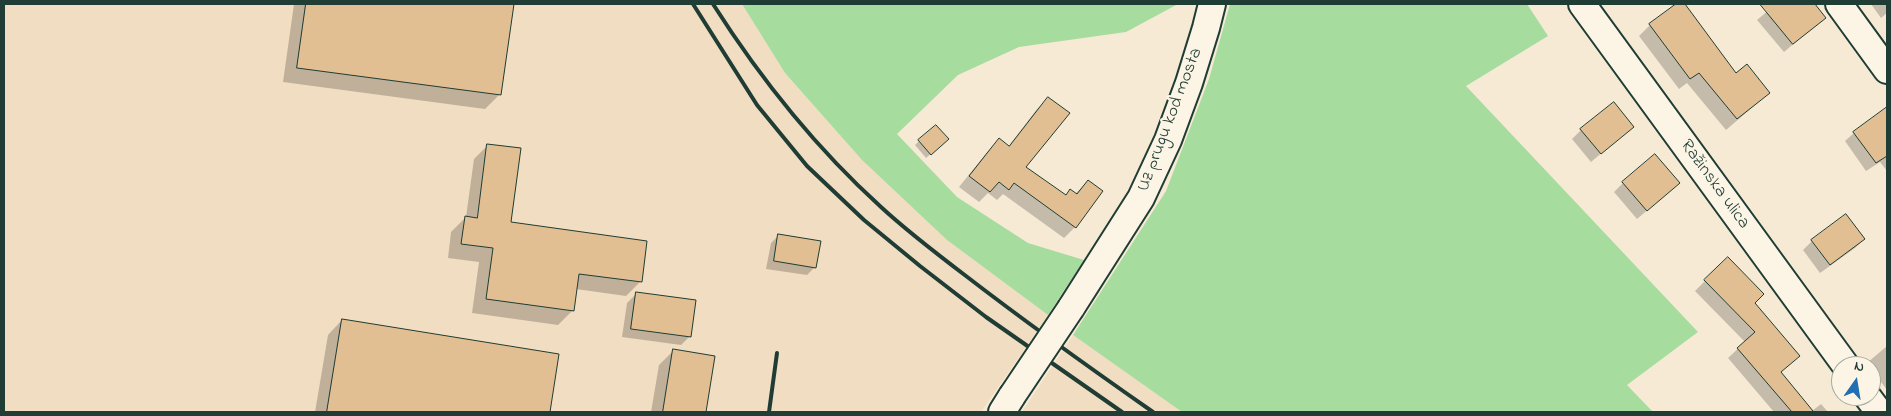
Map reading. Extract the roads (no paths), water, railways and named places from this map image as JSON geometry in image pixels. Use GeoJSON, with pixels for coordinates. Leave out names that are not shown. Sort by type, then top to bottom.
{"type":"FeatureCollection","features":[{"type":"Feature","properties":{"kind":"street","name":"Uz prugu kod mosta"},"geometry":{"type":"LineString","coordinates":[[1007,404],[1142,198],[1168,140],[1189,83],[1212,4]]}},
{"type":"Feature","properties":{"kind":"street","name":"Ražinska ulica"},"geometry":{"type":"LineString","coordinates":[[1582,4],[1839,356]]}},
{"type":"Feature","properties":{"kind":"street"},"geometry":{"type":"LineString","coordinates":[[1839,4],[1887,70]]}},
{"type":"Feature","properties":{"kind":"railway"},"geometry":{"type":"LineString","coordinates":[[693,4],[757,105],[807,166],[864,220],[920,266],[986,317],[1122,412]]}},
{"type":"Feature","properties":{"kind":"railway"},"geometry":{"type":"LineString","coordinates":[[713,4],[750,59],[790,111],[834,161],[881,207],[923,243],[989,294],[1153,412]]}},
{"type":"Feature","properties":{"kind":"railway"},"geometry":{"type":"LineString","coordinates":[[769,412],[777,353]]}}]}
